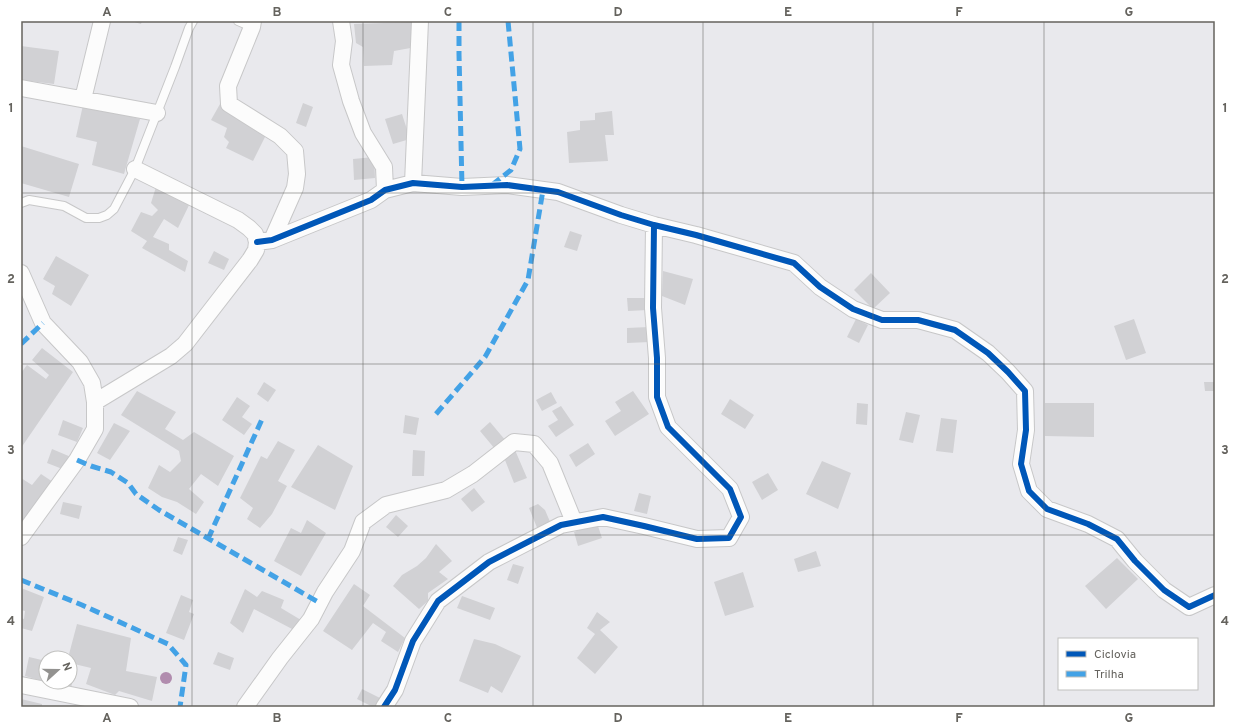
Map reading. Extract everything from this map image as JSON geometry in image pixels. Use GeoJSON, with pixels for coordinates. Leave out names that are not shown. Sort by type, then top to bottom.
{"type":"FeatureCollection","features":[{"type":"Feature","properties":{"kind":"street"},"geometry":{"type":"LineString","coordinates":[[83,99],[102,21]]}},
{"type":"Feature","properties":{"kind":"street"},"geometry":{"type":"LineString","coordinates":[[341,21],[344,41],[341,65],[351,101],[364,134],[384,167],[385,190]]}},
{"type":"Feature","properties":{"kind":"street"},"geometry":{"type":"LineString","coordinates":[[413,183],[420,21]]}},
{"type":"Feature","properties":{"kind":"street"},"geometry":{"type":"LineString","coordinates":[[95,402],[171,356],[185,344],[264,241],[295,188],[297,174],[295,151],[280,136],[229,104],[228,86],[248,23]]}},
{"type":"Feature","properties":{"kind":"street"},"geometry":{"type":"LineString","coordinates":[[21,88],[157,113]]}},
{"type":"Feature","properties":{"kind":"street"},"geometry":{"type":"LineString","coordinates":[[135,169],[238,220],[264,241]]}},
{"type":"Feature","properties":{"kind":"street"},"geometry":{"type":"LineString","coordinates":[[264,241],[371,200],[385,190],[413,183],[462,187],[507,185],[558,192],[621,215],[654,225],[794,263],[820,287],[854,309],[882,320],[918,320],[955,330],[988,353],[1025,391],[1026,430],[1021,464],[1029,492],[1047,509],[1088,524],[1117,539],[1135,561],[1164,590],[1190,607],[1215,595]]}},
{"type":"Feature","properties":{"kind":"street"},"geometry":{"type":"LineString","coordinates":[[384,707],[395,690],[413,641],[438,602],[489,562],[561,525],[602,517],[697,539],[729,538],[741,517],[730,489],[668,427],[657,398],[657,358],[653,308],[654,225]]}},
{"type":"Feature","properties":{"kind":"street"},"geometry":{"type":"LineString","coordinates":[[21,273],[43,323],[80,362],[92,383],[95,402],[96,429],[77,460],[21,537]]}},
{"type":"Feature","properties":{"kind":"street"},"geometry":{"type":"LineString","coordinates":[[245,707],[280,658],[311,619],[325,592],[352,551],[363,522],[386,505],[446,490],[473,474],[514,442],[527,443],[534,444],[550,463],[574,522]]}},
{"type":"Feature","properties":{"kind":"street"},"geometry":{"type":"LineString","coordinates":[[21,685],[130,707]]}},
{"type":"Feature","properties":{"kind":"lane"},"geometry":{"type":"LineString","coordinates":[[21,203],[29,200],[64,206],[86,218],[99,218],[107,215],[114,209],[135,169],[193,21]]}},
{"type":"Feature","properties":{"kind":"building"},"geometry":{"type":"Polygon","coordinates":[[[131,21],[142,21],[141,24],[131,21]]]}},
{"type":"Feature","properties":{"kind":"building"},"geometry":{"type":"Polygon","coordinates":[[[414,22],[416,47],[394,51],[392,65],[364,66],[363,47],[356,43],[354,24],[414,22]]]}},
{"type":"Feature","properties":{"kind":"building"},"geometry":{"type":"Polygon","coordinates":[[[21,46],[59,51],[54,84],[21,80],[21,46]]]}},
{"type":"Feature","properties":{"kind":"building"},"geometry":{"type":"Polygon","coordinates":[[[303,103],[313,107],[306,127],[296,123],[303,103]]]}},
{"type":"Feature","properties":{"kind":"building"},"geometry":{"type":"Polygon","coordinates":[[[220,104],[269,129],[253,161],[226,148],[229,142],[224,137],[227,128],[211,120],[220,104]]]}},
{"type":"Feature","properties":{"kind":"building"},"geometry":{"type":"Polygon","coordinates":[[[83,105],[140,119],[124,174],[92,165],[97,142],[76,137],[83,105]]]}},
{"type":"Feature","properties":{"kind":"building"},"geometry":{"type":"Polygon","coordinates":[[[612,111],[614,135],[605,135],[608,161],[569,163],[567,132],[580,130],[580,121],[595,120],[595,113],[612,111]]]}},
{"type":"Feature","properties":{"kind":"building"},"geometry":{"type":"Polygon","coordinates":[[[402,114],[410,139],[393,144],[385,119],[402,114]]]}},
{"type":"Feature","properties":{"kind":"building"},"geometry":{"type":"Polygon","coordinates":[[[21,146],[79,164],[69,197],[21,183],[21,146]]]}},
{"type":"Feature","properties":{"kind":"building"},"geometry":{"type":"Polygon","coordinates":[[[374,157],[375,178],[354,180],[353,159],[374,157]]]}},
{"type":"Feature","properties":{"kind":"building"},"geometry":{"type":"Polygon","coordinates":[[[156,187],[191,201],[178,228],[164,219],[153,237],[169,244],[169,250],[188,261],[185,272],[142,248],[147,241],[131,231],[141,212],[152,216],[158,210],[151,203],[156,187]]]}},
{"type":"Feature","properties":{"kind":"building"},"geometry":{"type":"Polygon","coordinates":[[[570,231],[582,235],[577,251],[564,247],[570,231]]]}},
{"type":"Feature","properties":{"kind":"building"},"geometry":{"type":"Polygon","coordinates":[[[214,251],[229,259],[224,270],[208,263],[214,251]]]}},
{"type":"Feature","properties":{"kind":"building"},"geometry":{"type":"Polygon","coordinates":[[[56,256],[89,275],[71,306],[52,294],[55,286],[43,279],[56,256]]]}},
{"type":"Feature","properties":{"kind":"building"},"geometry":{"type":"Polygon","coordinates":[[[663,271],[693,279],[685,305],[662,296],[663,271]]]}},
{"type":"Feature","properties":{"kind":"building"},"geometry":{"type":"Polygon","coordinates":[[[871,273],[890,293],[873,309],[854,290],[871,273]]]}},
{"type":"Feature","properties":{"kind":"building"},"geometry":{"type":"Polygon","coordinates":[[[627,298],[648,298],[648,310],[628,311],[627,298]]]}},
{"type":"Feature","properties":{"kind":"building"},"geometry":{"type":"Polygon","coordinates":[[[856,319],[868,325],[859,343],[847,337],[856,319]]]}},
{"type":"Feature","properties":{"kind":"building"},"geometry":{"type":"Polygon","coordinates":[[[1134,319],[1146,353],[1126,360],[1114,326],[1134,319]]]}},
{"type":"Feature","properties":{"kind":"building"},"geometry":{"type":"Polygon","coordinates":[[[649,327],[650,342],[627,343],[627,328],[649,327]]]}},
{"type":"Feature","properties":{"kind":"building"},"geometry":{"type":"Polygon","coordinates":[[[42,348],[73,372],[21,448],[21,373],[27,365],[46,379],[49,375],[32,360],[42,348]]]}},
{"type":"Feature","properties":{"kind":"building"},"geometry":{"type":"Polygon","coordinates":[[[264,382],[276,390],[268,402],[257,394],[264,382]]]}},
{"type":"Feature","properties":{"kind":"building"},"geometry":{"type":"Polygon","coordinates":[[[1204,382],[1215,382],[1215,391],[1205,391],[1204,382]]]}},
{"type":"Feature","properties":{"kind":"building"},"geometry":{"type":"Polygon","coordinates":[[[137,391],[176,412],[165,429],[183,440],[194,432],[234,456],[218,486],[201,474],[189,489],[204,502],[196,514],[177,502],[162,497],[148,488],[159,465],[170,472],[181,461],[179,451],[121,415],[137,391]]]}},
{"type":"Feature","properties":{"kind":"building"},"geometry":{"type":"Polygon","coordinates":[[[633,391],[649,414],[615,436],[605,421],[621,411],[615,402],[633,391]]]}},
{"type":"Feature","properties":{"kind":"building"},"geometry":{"type":"Polygon","coordinates":[[[551,392],[557,403],[542,411],[536,400],[551,392]]]}},
{"type":"Feature","properties":{"kind":"building"},"geometry":{"type":"Polygon","coordinates":[[[237,397],[250,406],[242,417],[252,424],[244,435],[222,420],[237,397]]]}},
{"type":"Feature","properties":{"kind":"building"},"geometry":{"type":"Polygon","coordinates":[[[730,399],[754,415],[745,429],[721,414],[730,399]]]}},
{"type":"Feature","properties":{"kind":"building"},"geometry":{"type":"Polygon","coordinates":[[[857,403],[868,404],[867,425],[856,424],[857,403]]]}},
{"type":"Feature","properties":{"kind":"building"},"geometry":{"type":"Polygon","coordinates":[[[1045,403],[1094,403],[1094,437],[1045,436],[1045,403]]]}},
{"type":"Feature","properties":{"kind":"building"},"geometry":{"type":"Polygon","coordinates":[[[561,406],[574,425],[556,437],[548,426],[558,420],[552,411],[561,406]]]}},
{"type":"Feature","properties":{"kind":"building"},"geometry":{"type":"Polygon","coordinates":[[[906,412],[920,415],[913,443],[899,440],[906,412]]]}},
{"type":"Feature","properties":{"kind":"building"},"geometry":{"type":"Polygon","coordinates":[[[405,415],[419,418],[416,435],[403,433],[405,415]]]}},
{"type":"Feature","properties":{"kind":"building"},"geometry":{"type":"Polygon","coordinates":[[[941,418],[957,420],[953,453],[936,451],[941,418]]]}},
{"type":"Feature","properties":{"kind":"building"},"geometry":{"type":"Polygon","coordinates":[[[63,420],[83,428],[77,442],[58,435],[63,420]]]}},
{"type":"Feature","properties":{"kind":"building"},"geometry":{"type":"Polygon","coordinates":[[[490,422],[506,441],[495,449],[480,431],[490,422]]]}},
{"type":"Feature","properties":{"kind":"building"},"geometry":{"type":"Polygon","coordinates":[[[114,423],[130,431],[110,460],[97,453],[114,423]]]}},
{"type":"Feature","properties":{"kind":"building"},"geometry":{"type":"Polygon","coordinates":[[[278,441],[295,450],[278,481],[287,486],[272,514],[260,528],[247,519],[253,508],[240,498],[261,456],[267,459],[278,441]]]}},
{"type":"Feature","properties":{"kind":"building"},"geometry":{"type":"Polygon","coordinates":[[[588,443],[595,454],[576,467],[569,455],[588,443]]]}},
{"type":"Feature","properties":{"kind":"building"},"geometry":{"type":"Polygon","coordinates":[[[318,445],[353,466],[335,510],[291,487],[318,445]]]}},
{"type":"Feature","properties":{"kind":"building"},"geometry":{"type":"Polygon","coordinates":[[[52,449],[71,457],[65,470],[47,463],[52,449]]]}},
{"type":"Feature","properties":{"kind":"building"},"geometry":{"type":"Polygon","coordinates":[[[413,450],[425,451],[424,476],[412,476],[413,450]]]}},
{"type":"Feature","properties":{"kind":"building"},"geometry":{"type":"Polygon","coordinates":[[[515,450],[527,478],[514,483],[503,455],[515,450]]]}},
{"type":"Feature","properties":{"kind":"building"},"geometry":{"type":"Polygon","coordinates":[[[822,461],[851,473],[838,509],[806,494],[822,461]]]}},
{"type":"Feature","properties":{"kind":"building"},"geometry":{"type":"Polygon","coordinates":[[[768,473],[778,490],[762,500],[752,482],[768,473]]]}},
{"type":"Feature","properties":{"kind":"building"},"geometry":{"type":"Polygon","coordinates":[[[41,474],[53,482],[21,527],[21,478],[32,485],[41,474]]]}},
{"type":"Feature","properties":{"kind":"building"},"geometry":{"type":"Polygon","coordinates":[[[474,488],[485,502],[472,512],[461,499],[474,488]]]}},
{"type":"Feature","properties":{"kind":"building"},"geometry":{"type":"Polygon","coordinates":[[[639,493],[651,496],[647,514],[634,511],[639,493]]]}},
{"type":"Feature","properties":{"kind":"building"},"geometry":{"type":"Polygon","coordinates":[[[63,502],[82,506],[79,519],[60,514],[63,502]]]}},
{"type":"Feature","properties":{"kind":"building"},"geometry":{"type":"Polygon","coordinates":[[[538,504],[545,510],[551,524],[538,530],[529,508],[538,504]]]}},
{"type":"Feature","properties":{"kind":"building"},"geometry":{"type":"Polygon","coordinates":[[[396,515],[408,526],[398,537],[386,527],[396,515]]]}},
{"type":"Feature","properties":{"kind":"building"},"geometry":{"type":"Polygon","coordinates":[[[307,520],[326,533],[301,576],[274,561],[291,528],[301,533],[307,520]]]}},
{"type":"Feature","properties":{"kind":"building"},"geometry":{"type":"Polygon","coordinates":[[[597,523],[602,538],[578,546],[574,532],[597,523]]]}},
{"type":"Feature","properties":{"kind":"building"},"geometry":{"type":"Polygon","coordinates":[[[178,537],[188,540],[182,555],[173,551],[178,537]]]}},
{"type":"Feature","properties":{"kind":"building"},"geometry":{"type":"Polygon","coordinates":[[[436,544],[452,561],[439,572],[448,579],[428,593],[428,601],[419,609],[393,586],[402,575],[417,566],[426,558],[436,544]]]}},
{"type":"Feature","properties":{"kind":"building"},"geometry":{"type":"Polygon","coordinates":[[[816,551],[821,566],[798,572],[794,559],[816,551]]]}},
{"type":"Feature","properties":{"kind":"building"},"geometry":{"type":"Polygon","coordinates":[[[1117,558],[1138,579],[1106,609],[1085,586],[1117,558]]]}},
{"type":"Feature","properties":{"kind":"building"},"geometry":{"type":"Polygon","coordinates":[[[513,564],[524,567],[518,584],[507,580],[513,564]]]}},
{"type":"Feature","properties":{"kind":"building"},"geometry":{"type":"Polygon","coordinates":[[[743,572],[754,607],[725,616],[714,582],[743,572]]]}},
{"type":"Feature","properties":{"kind":"building"},"geometry":{"type":"Polygon","coordinates":[[[354,584],[370,595],[363,606],[405,638],[398,652],[381,641],[386,632],[373,623],[352,650],[323,631],[354,584]]]}},
{"type":"Feature","properties":{"kind":"building"},"geometry":{"type":"Polygon","coordinates":[[[21,588],[44,597],[32,631],[21,628],[21,618],[24,619],[25,611],[21,610],[21,588]]]}},
{"type":"Feature","properties":{"kind":"building"},"geometry":{"type":"Polygon","coordinates":[[[245,589],[257,597],[262,591],[284,600],[281,608],[301,620],[294,630],[254,609],[243,633],[230,623],[245,589]]]}},
{"type":"Feature","properties":{"kind":"building"},"geometry":{"type":"Polygon","coordinates":[[[181,595],[193,600],[189,612],[194,614],[184,640],[166,633],[181,595]]]}},
{"type":"Feature","properties":{"kind":"building"},"geometry":{"type":"Polygon","coordinates":[[[462,596],[495,608],[490,620],[457,608],[462,596]]]}},
{"type":"Feature","properties":{"kind":"building"},"geometry":{"type":"Polygon","coordinates":[[[597,612],[610,622],[600,630],[618,647],[595,674],[577,658],[595,634],[587,628],[597,612]]]}},
{"type":"Feature","properties":{"kind":"building"},"geometry":{"type":"Polygon","coordinates":[[[77,624],[131,638],[126,671],[157,677],[152,701],[119,691],[115,695],[86,684],[91,668],[78,665],[78,650],[70,650],[77,624]]]}},
{"type":"Feature","properties":{"kind":"building"},"geometry":{"type":"Polygon","coordinates":[[[474,639],[495,644],[521,656],[502,693],[491,686],[488,693],[459,681],[474,639]]]}},
{"type":"Feature","properties":{"kind":"building"},"geometry":{"type":"Polygon","coordinates":[[[218,652],[234,658],[230,670],[213,664],[218,652]]]}},
{"type":"Feature","properties":{"kind":"building"},"geometry":{"type":"Polygon","coordinates":[[[29,657],[38,659],[38,680],[25,676],[29,657]]]}},
{"type":"Feature","properties":{"kind":"building"},"geometry":{"type":"Polygon","coordinates":[[[362,689],[382,699],[378,707],[373,707],[357,699],[362,689]]]}},
{"type":"Feature","properties":{"kind":"building"},"geometry":{"type":"Polygon","coordinates":[[[21,699],[42,704],[42,707],[21,707],[21,699]]]}},
{"type":"Feature","properties":{"kind":"marked path"},"geometry":{"type":"LineString","coordinates":[[459,21],[462,187]]}},
{"type":"Feature","properties":{"kind":"marked path"},"geometry":{"type":"LineString","coordinates":[[492,185],[511,170],[520,149],[508,21]]}},
{"type":"Feature","properties":{"kind":"marked path"},"geometry":{"type":"LineString","coordinates":[[436,414],[485,357],[528,280],[543,190]]}},
{"type":"Feature","properties":{"kind":"marked path"},"geometry":{"type":"LineString","coordinates":[[21,344],[43,323]]}},
{"type":"Feature","properties":{"kind":"marked path"},"geometry":{"type":"LineString","coordinates":[[208,539],[263,417]]}},
{"type":"Feature","properties":{"kind":"marked path"},"geometry":{"type":"LineString","coordinates":[[77,460],[111,472],[128,483],[136,494],[159,510],[320,603]]}},
{"type":"Feature","properties":{"kind":"marked path"},"geometry":{"type":"LineString","coordinates":[[21,580],[82,605],[168,644],[186,665],[180,707]]}},
{"type":"Feature","properties":{"kind":"cycle path"},"geometry":{"type":"LineString","coordinates":[[257,242],[272,240],[371,200],[385,190],[413,183],[462,187],[507,185],[558,192],[621,215],[654,225],[653,308],[657,358],[657,397],[668,427],[730,489],[741,517],[729,538],[697,539],[603,517],[561,525],[489,562],[438,601],[413,641],[395,690],[384,707]]}},
{"type":"Feature","properties":{"kind":"cycle path"},"geometry":{"type":"LineString","coordinates":[[654,225],[696,235],[794,263],[820,287],[853,309],[882,320],[918,320],[955,330],[988,353],[1025,391],[1026,430],[1021,464],[1029,491],[1047,509],[1088,524],[1117,539],[1135,561],[1164,590],[1189,607],[1215,595]]}}]}
